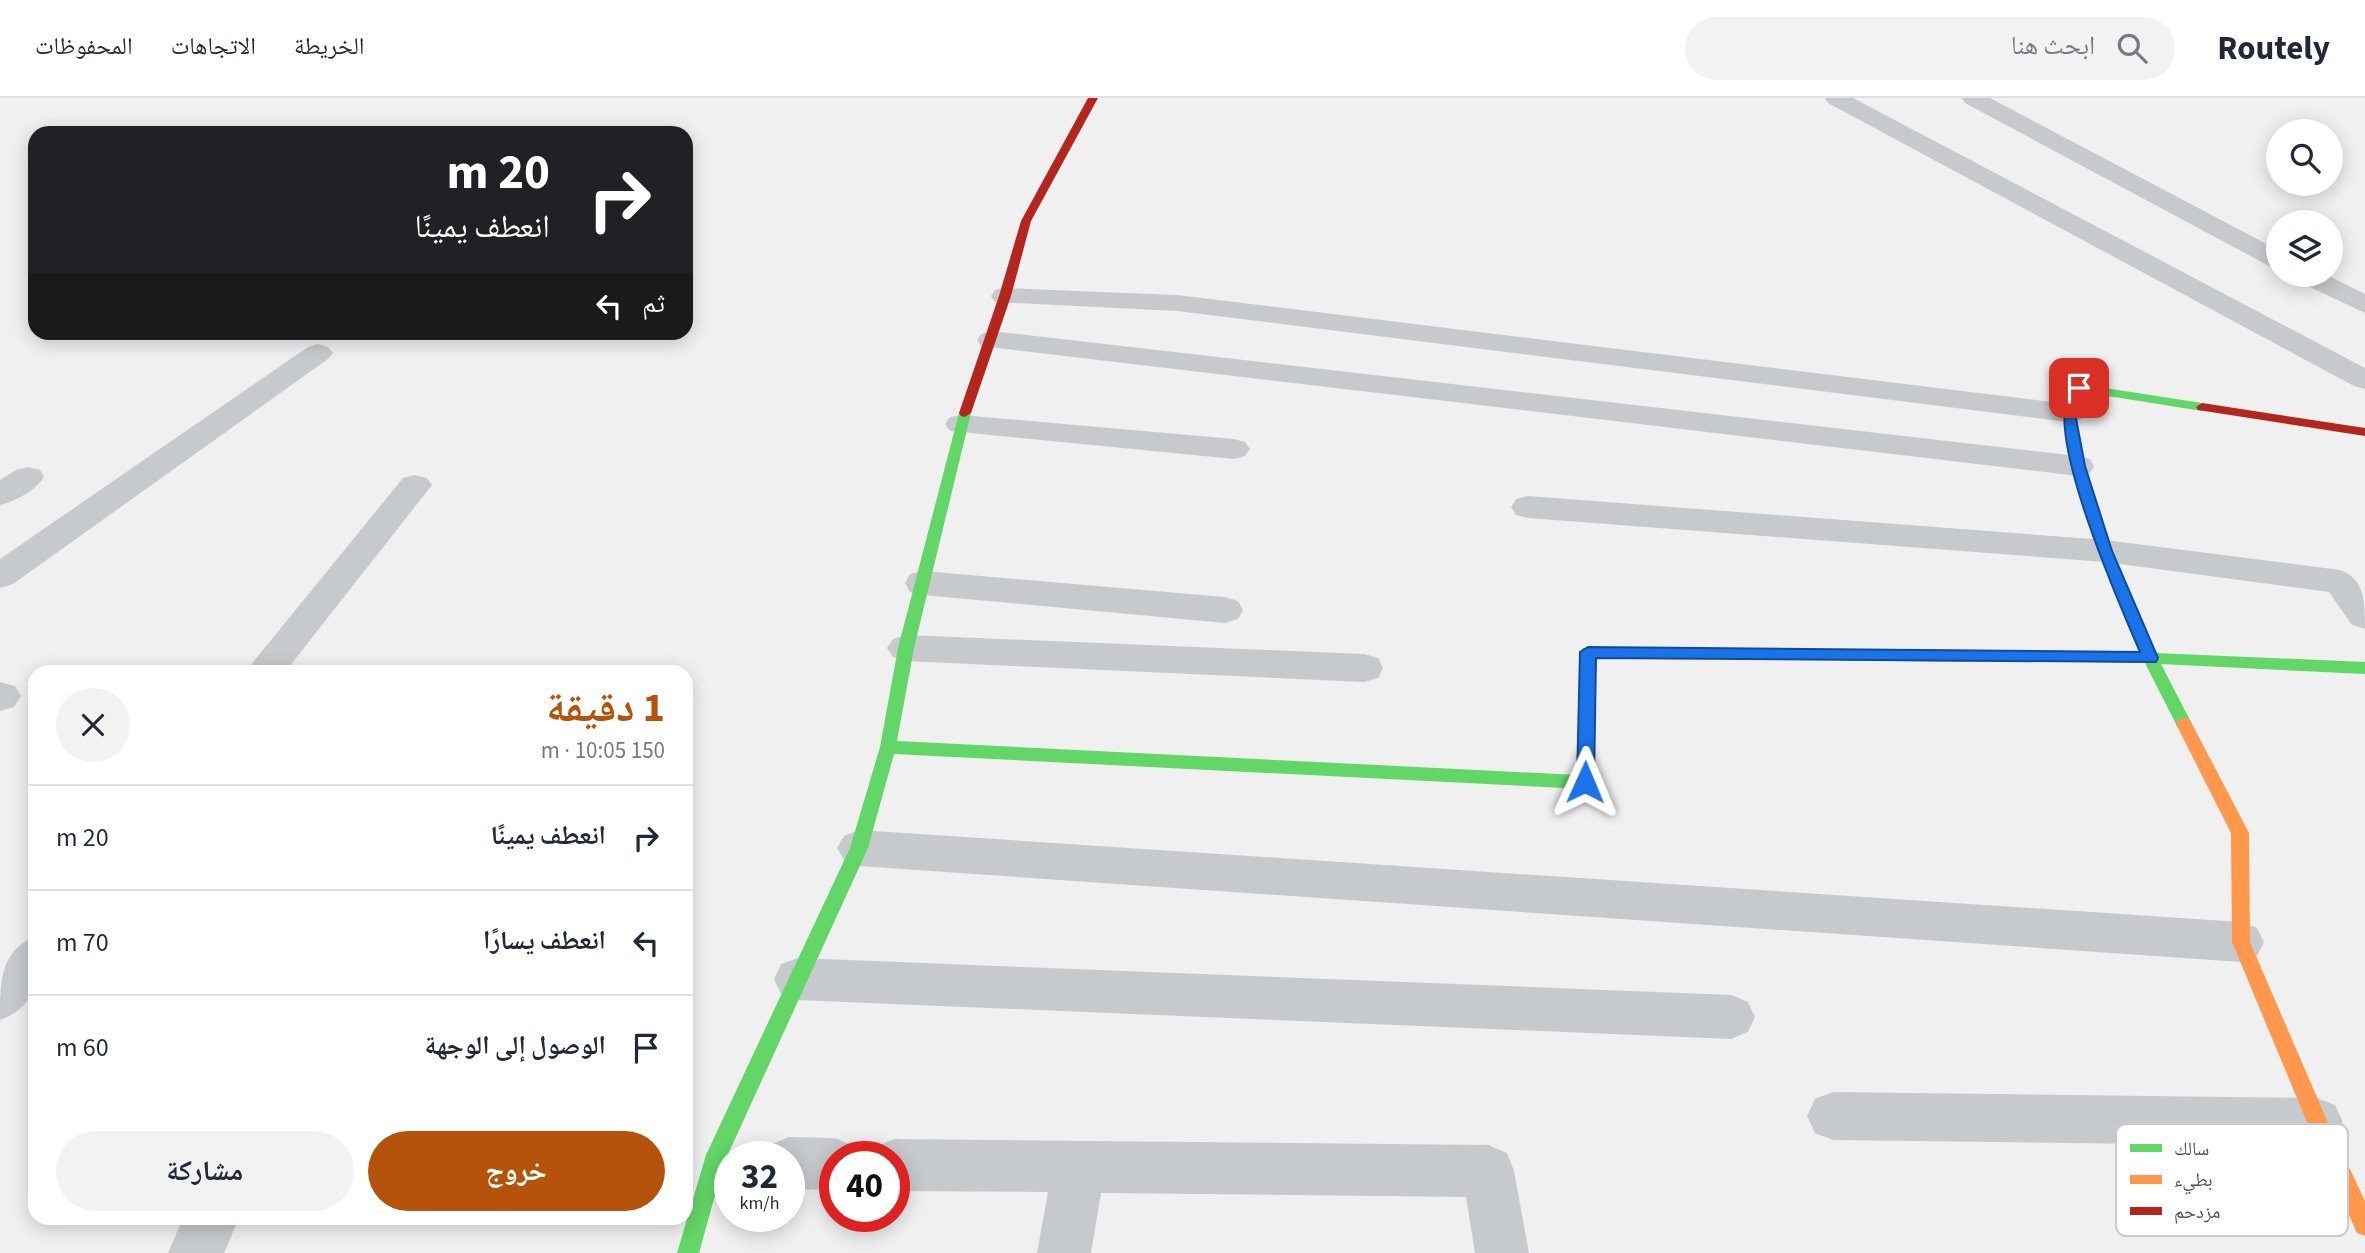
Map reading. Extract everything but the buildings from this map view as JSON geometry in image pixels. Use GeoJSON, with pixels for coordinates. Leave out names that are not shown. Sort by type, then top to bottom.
{"type":"FeatureCollection","features":[{"type":"Feature","properties":{"kind":"street"},"geometry":{"type":"LineString","coordinates":[[688,1253],[710,1162],[859,848],[888,747],[906,648],[961,424],[991,340],[1026,221],[1093,98]]}},
{"type":"Feature","properties":{"kind":"street"},"geometry":{"type":"LineString","coordinates":[[1836,98],[2365,380]]}},
{"type":"Feature","properties":{"kind":"street"},"geometry":{"type":"LineString","coordinates":[[1973,98],[2266,254]]}},
{"type":"Feature","properties":{"kind":"street"},"geometry":{"type":"LineString","coordinates":[[2331,287],[2365,305]]}},
{"type":"Feature","properties":{"kind":"street"},"geometry":{"type":"LineString","coordinates":[[1005,296],[1177,303],[2069,413]]}},
{"type":"Feature","properties":{"kind":"street"},"geometry":{"type":"LineString","coordinates":[[991,340],[2078,466]]}},
{"type":"Feature","properties":{"kind":"street"},"geometry":{"type":"LineString","coordinates":[[0,576],[318,353]]}},
{"type":"Feature","properties":{"kind":"street"},"geometry":{"type":"LineString","coordinates":[[1833,1116],[2317,1122],[2241,942],[2240,833],[2150,658],[2105,551],[2078,466],[2069,413],[2079,388],[2365,432]]}},
{"type":"Feature","properties":{"kind":"street"},"geometry":{"type":"LineString","coordinates":[[961,424],[1234,449]]}},
{"type":"Feature","properties":{"kind":"street"},"geometry":{"type":"LineString","coordinates":[[0,495],[28,477]]}},
{"type":"Feature","properties":{"kind":"street"},"geometry":{"type":"LineString","coordinates":[[270,665],[415,485]]}},
{"type":"Feature","properties":{"kind":"street"},"geometry":{"type":"LineString","coordinates":[[1528,507],[2105,551],[2340,582],[2365,615]]}},
{"type":"Feature","properties":{"kind":"street"},"geometry":{"type":"LineString","coordinates":[[923,583],[1225,610]]}},
{"type":"Feature","properties":{"kind":"street"},"geometry":{"type":"LineString","coordinates":[[906,648],[1364,668]]}},
{"type":"Feature","properties":{"kind":"street"},"geometry":{"type":"LineString","coordinates":[[888,747],[1585,782],[1588,652],[2150,658],[2365,668]]}},
{"type":"Feature","properties":{"kind":"street"},"geometry":{"type":"LineString","coordinates":[[859,848],[2241,942]]}},
{"type":"Feature","properties":{"kind":"street"},"geometry":{"type":"LineString","coordinates":[[0,999],[28,965]]}},
{"type":"Feature","properties":{"kind":"street"},"geometry":{"type":"LineString","coordinates":[[799,979],[1731,1017]]}},
{"type":"Feature","properties":{"kind":"street"},"geometry":{"type":"LineString","coordinates":[[910,1165],[1488,1171],[1502,1253]]}},
{"type":"Feature","properties":{"kind":"street"},"geometry":{"type":"LineString","coordinates":[[1064,1253],[1079,1168]]}},
{"type":"Feature","properties":{"kind":"street"},"geometry":{"type":"LineString","coordinates":[[2348,1188],[2365,1224]]}},
{"type":"Feature","properties":{"kind":"street"},"geometry":{"type":"LineString","coordinates":[[195,1253],[209,1225]]}},
{"type":"Feature","properties":{"kind":"traffic: fast"},"geometry":{"type":"LineString","coordinates":[[2184,724],[2150,658],[2105,551],[2078,466],[2069,413],[2079,388],[2202,407]]}},
{"type":"Feature","properties":{"kind":"traffic: fast"},"geometry":{"type":"LineString","coordinates":[[688,1253],[714,1162],[859,848],[888,747],[906,648],[965,413]]}},
{"type":"Feature","properties":{"kind":"traffic: fast"},"geometry":{"type":"LineString","coordinates":[[888,747],[1585,782],[1588,652],[1666,653]]}},
{"type":"Feature","properties":{"kind":"traffic: fast"},"geometry":{"type":"LineString","coordinates":[[1967,656],[2150,658],[2365,668]]}},
{"type":"Feature","properties":{"kind":"traffic: slow"},"geometry":{"type":"LineString","coordinates":[[1666,653],[1967,656]]}},
{"type":"Feature","properties":{"kind":"traffic: slow"},"geometry":{"type":"LineString","coordinates":[[2184,724],[2240,833],[2241,942],[2318,1124]]}},
{"type":"Feature","properties":{"kind":"traffic: slow"},"geometry":{"type":"LineString","coordinates":[[2348,1189],[2365,1225]]}},
{"type":"Feature","properties":{"kind":"traffic: jam"},"geometry":{"type":"LineString","coordinates":[[965,413],[1005,296],[1026,221],[1093,98]]}},
{"type":"Feature","properties":{"kind":"traffic: jam"},"geometry":{"type":"LineString","coordinates":[[2202,407],[2365,432]]}},
{"type":"Feature","properties":{"kind":"route"},"geometry":{"type":"LineString","coordinates":[[1585,782],[1588,652],[2150,658],[2105,551],[2078,466],[2069,413],[2079,388]]}}]}
